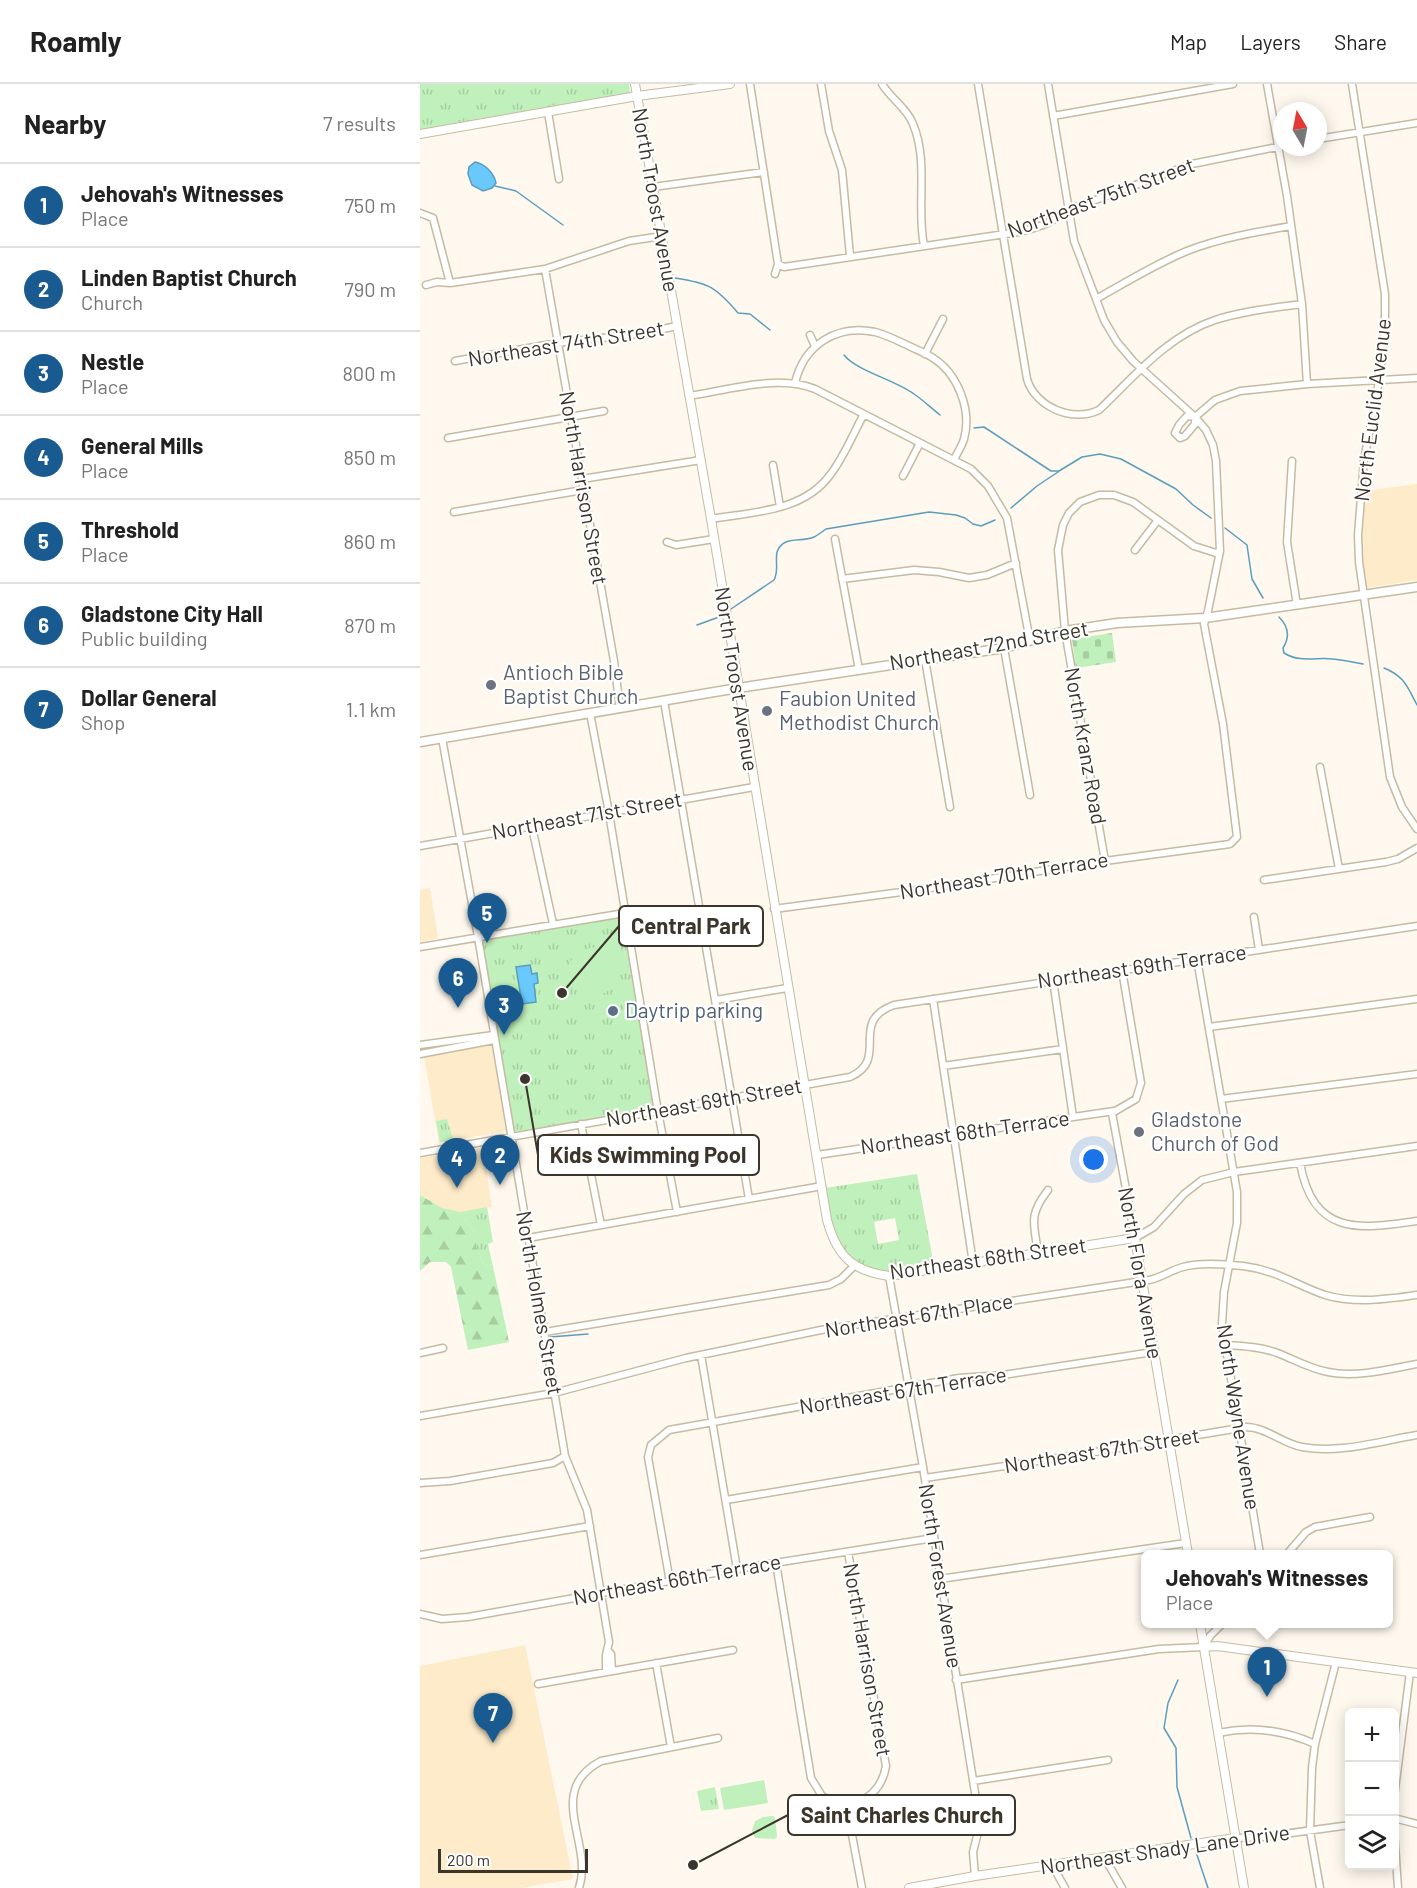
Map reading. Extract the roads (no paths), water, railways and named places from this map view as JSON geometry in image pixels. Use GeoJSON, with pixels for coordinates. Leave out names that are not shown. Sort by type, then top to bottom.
{"type":"FeatureCollection","features":[{"type":"Feature","properties":{"kind":"main road","name":"Northeast 72nd Street"},"geometry":{"type":"LineString","coordinates":[[420,742],[738,688],[1004,648],[1065,631],[1117,623],[1205,618],[1417,587]]}},
{"type":"Feature","properties":{"kind":"street","name":"North Troost Avenue"},"geometry":{"type":"LineString","coordinates":[[635,84],[711,519],[827,1220],[832,1237],[845,1258],[854,1266]]}},
{"type":"Feature","properties":{"kind":"street"},"geometry":{"type":"LineString","coordinates":[[420,134],[637,96],[730,84]]}},
{"type":"Feature","properties":{"kind":"street"},"geometry":{"type":"LineString","coordinates":[[750,84],[778,264],[775,274]]}},
{"type":"Feature","properties":{"kind":"street"},"geometry":{"type":"LineString","coordinates":[[821,84],[829,131],[842,170],[850,256]]}},
{"type":"Feature","properties":{"kind":"street"},"geometry":{"type":"LineString","coordinates":[[882,84],[890,96],[906,111],[915,127],[920,160],[920,219],[924,246]]}},
{"type":"Feature","properties":{"kind":"street"},"geometry":{"type":"LineString","coordinates":[[978,84],[1027,379],[1032,393],[1042,402],[1058,410],[1079,414],[1093,413],[1099,410],[1169,344],[1202,325],[1236,314],[1302,304]]}},
{"type":"Feature","properties":{"kind":"street"},"geometry":{"type":"LineString","coordinates":[[1047,84],[1074,241],[1104,320],[1117,342],[1141,370],[1195,417],[1209,436],[1216,455],[1220,551],[1205,618]]}},
{"type":"Feature","properties":{"kind":"street"},"geometry":{"type":"LineString","coordinates":[[1053,116],[1233,84]]}},
{"type":"Feature","properties":{"kind":"street"},"geometry":{"type":"LineString","coordinates":[[1267,84],[1273,113]]}},
{"type":"Feature","properties":{"kind":"street","name":"North Euclid Avenue"},"geometry":{"type":"LineString","coordinates":[[1352,84],[1385,294],[1385,331],[1379,381],[1364,460],[1358,535],[1363,595],[1390,777],[1402,807],[1417,829]]}},
{"type":"Feature","properties":{"kind":"street"},"geometry":{"type":"LineString","coordinates":[[548,112],[559,179]]}},
{"type":"Feature","properties":{"kind":"street"},"geometry":{"type":"LineString","coordinates":[[1327,138],[1417,123]]}},
{"type":"Feature","properties":{"kind":"street","name":"Northeast 75th Street"},"geometry":{"type":"LineString","coordinates":[[778,264],[784,267],[1031,229],[1052,220],[1068,208],[1074,208],[1192,164],[1273,147]]}},
{"type":"Feature","properties":{"kind":"street"},"geometry":{"type":"LineString","coordinates":[[1281,156],[1302,304],[1307,384]]}},
{"type":"Feature","properties":{"kind":"street"},"geometry":{"type":"LineString","coordinates":[[653,188],[764,172]]}},
{"type":"Feature","properties":{"kind":"street"},"geometry":{"type":"LineString","coordinates":[[420,213],[433,218],[450,283]]}},
{"type":"Feature","properties":{"kind":"street"},"geometry":{"type":"LineString","coordinates":[[1096,299],[1170,259],[1201,246],[1291,226]]}},
{"type":"Feature","properties":{"kind":"street"},"geometry":{"type":"LineString","coordinates":[[426,285],[545,269],[618,244],[662,236]]}},
{"type":"Feature","properties":{"kind":"street","name":"North Harrison Street"},"geometry":{"type":"LineString","coordinates":[[545,269],[614,662],[620,708]]}},
{"type":"Feature","properties":{"kind":"street"},"geometry":{"type":"LineString","coordinates":[[925,354],[942,319]]}},
{"type":"Feature","properties":{"kind":"street","name":"Northeast 74th Street"},"geometry":{"type":"LineString","coordinates":[[455,361],[557,343],[639,334],[677,326]]}},
{"type":"Feature","properties":{"kind":"street"},"geometry":{"type":"LineString","coordinates":[[795,383],[804,360],[815,346],[838,334],[862,331],[885,335],[925,354],[945,368],[960,390],[965,412],[965,432],[954,460]]}},
{"type":"Feature","properties":{"kind":"street"},"geometry":{"type":"LineString","coordinates":[[810,335],[815,346]]}},
{"type":"Feature","properties":{"kind":"street"},"geometry":{"type":"LineString","coordinates":[[1195,417],[1215,400],[1231,393],[1307,384],[1417,378]]}},
{"type":"Feature","properties":{"kind":"street"},"geometry":{"type":"LineString","coordinates":[[689,396],[776,382],[795,383],[815,389],[977,474],[999,501],[1009,524],[1030,641]]}},
{"type":"Feature","properties":{"kind":"street"},"geometry":{"type":"LineString","coordinates":[[448,438],[604,411]]}},
{"type":"Feature","properties":{"kind":"street"},"geometry":{"type":"LineString","coordinates":[[711,519],[780,507],[803,499],[825,482],[837,465],[864,414]]}},
{"type":"Feature","properties":{"kind":"street"},"geometry":{"type":"LineString","coordinates":[[903,476],[920,443]]}},
{"type":"Feature","properties":{"kind":"street"},"geometry":{"type":"LineString","coordinates":[[582,479],[701,460]]}},
{"type":"Feature","properties":{"kind":"street"},"geometry":{"type":"LineString","coordinates":[[1292,461],[1287,542],[1297,605]]}},
{"type":"Feature","properties":{"kind":"street"},"geometry":{"type":"LineString","coordinates":[[773,465],[780,507]]}},
{"type":"Feature","properties":{"kind":"street"},"geometry":{"type":"LineString","coordinates":[[454,512],[583,490]]}},
{"type":"Feature","properties":{"kind":"street","name":"North Kranz Road"},"geometry":{"type":"LineString","coordinates":[[1105,861],[1065,631],[1058,550],[1060,532],[1069,513],[1087,498],[1107,494],[1127,499],[1194,546],[1216,553],[1220,551]]}},
{"type":"Feature","properties":{"kind":"street"},"geometry":{"type":"LineString","coordinates":[[1136,550],[1158,520]]}},
{"type":"Feature","properties":{"kind":"street"},"geometry":{"type":"LineString","coordinates":[[667,542],[676,545],[714,539]]}},
{"type":"Feature","properties":{"kind":"street"},"geometry":{"type":"LineString","coordinates":[[835,539],[859,670]]}},
{"type":"Feature","properties":{"kind":"street"},"geometry":{"type":"LineString","coordinates":[[842,579],[914,570],[969,578],[987,575],[1016,563]]}},
{"type":"Feature","properties":{"kind":"street","name":"Northeast 70th Terrace"},"geometry":{"type":"LineString","coordinates":[[774,909],[935,888],[1233,842],[1237,837],[1233,794],[1224,724],[1203,624],[1205,618]]}},
{"type":"Feature","properties":{"kind":"street"},"geometry":{"type":"LineString","coordinates":[[1004,648],[1030,795]]}},
{"type":"Feature","properties":{"kind":"street"},"geometry":{"type":"LineString","coordinates":[[926,659],[950,807]]}},
{"type":"Feature","properties":{"kind":"street"},"geometry":{"type":"LineString","coordinates":[[664,701],[749,1199]]}},
{"type":"Feature","properties":{"kind":"street"},"geometry":{"type":"LineString","coordinates":[[590,713],[677,1212]]}},
{"type":"Feature","properties":{"kind":"street","name":"North Holmes Street"},"geometry":{"type":"LineString","coordinates":[[442,738],[478,937],[565,1456],[583,1498],[590,1526],[609,1642],[608,1651],[611,1654],[609,1672]]}},
{"type":"Feature","properties":{"kind":"street"},"geometry":{"type":"LineString","coordinates":[[1320,767],[1339,870]]}},
{"type":"Feature","properties":{"kind":"street","name":"Northeast 71st Street"},"geometry":{"type":"LineString","coordinates":[[420,846],[754,787]]}},
{"type":"Feature","properties":{"kind":"street"},"geometry":{"type":"LineString","coordinates":[[531,827],[553,924]]}},
{"type":"Feature","properties":{"kind":"street"},"geometry":{"type":"LineString","coordinates":[[1264,880],[1398,859],[1417,848]]}},
{"type":"Feature","properties":{"kind":"street"},"geometry":{"type":"LineString","coordinates":[[420,947],[625,913]]}},
{"type":"Feature","properties":{"kind":"street"},"geometry":{"type":"LineString","coordinates":[[1254,917],[1258,950]]}},
{"type":"Feature","properties":{"kind":"street","name":"Northeast 69th Terrace"},"geometry":{"type":"LineString","coordinates":[[873,1020],[879,1012],[894,1005],[1417,926]]}},
{"type":"Feature","properties":{"kind":"street","name":"North Wayne Avenue"},"geometry":{"type":"LineString","coordinates":[[1197,959],[1237,1192],[1237,1223],[1222,1314],[1225,1346],[1259,1550]]}},
{"type":"Feature","properties":{"kind":"street"},"geometry":{"type":"LineString","coordinates":[[1114,1111],[1136,1099],[1141,1083],[1122,970]]}},
{"type":"Feature","properties":{"kind":"street"},"geometry":{"type":"LineString","coordinates":[[1053,980],[1073,1117]]}},
{"type":"Feature","properties":{"kind":"street"},"geometry":{"type":"LineString","coordinates":[[716,1000],[787,988]]}},
{"type":"Feature","properties":{"kind":"street"},"geometry":{"type":"LineString","coordinates":[[933,999],[973,1263]]}},
{"type":"Feature","properties":{"kind":"street"},"geometry":{"type":"LineString","coordinates":[[1209,1027],[1417,999]]}},
{"type":"Feature","properties":{"kind":"street","name":"Northeast 69th Street"},"geometry":{"type":"LineString","coordinates":[[420,1153],[850,1077],[866,1067],[873,1020]]}},
{"type":"Feature","properties":{"kind":"street"},"geometry":{"type":"LineString","coordinates":[[420,1045],[494,1037]]}},
{"type":"Feature","properties":{"kind":"street"},"geometry":{"type":"LineString","coordinates":[[420,1054],[494,1037]]}},
{"type":"Feature","properties":{"kind":"street"},"geometry":{"type":"LineString","coordinates":[[943,1066],[1063,1048]]}},
{"type":"Feature","properties":{"kind":"street"},"geometry":{"type":"LineString","coordinates":[[1221,1099],[1417,1074]]}},
{"type":"Feature","properties":{"kind":"street","name":"Northeast 68th Terrace"},"geometry":{"type":"LineString","coordinates":[[817,1155],[1114,1111]]}},
{"type":"Feature","properties":{"kind":"street","name":"North Flora Avenue"},"geometry":{"type":"LineString","coordinates":[[1114,1111],[1112,1113],[1187,1550]]}},
{"type":"Feature","properties":{"kind":"street"},"geometry":{"type":"LineString","coordinates":[[581,1124],[601,1225]]}},
{"type":"Feature","properties":{"kind":"street","name":"Northeast 68th Street"},"geometry":{"type":"LineString","coordinates":[[854,1266],[872,1274],[889,1276],[1135,1238],[1154,1227],[1184,1194],[1202,1180],[1234,1172],[1417,1146]]}},
{"type":"Feature","properties":{"kind":"street"},"geometry":{"type":"LineString","coordinates":[[1300,1163],[1305,1186],[1312,1201],[1333,1219],[1365,1227],[1417,1221]]}},
{"type":"Feature","properties":{"kind":"street"},"geometry":{"type":"LineString","coordinates":[[528,1238],[822,1186]]}},
{"type":"Feature","properties":{"kind":"street"},"geometry":{"type":"LineString","coordinates":[[1038,1253],[1034,1215],[1038,1203],[1048,1190]]}},
{"type":"Feature","properties":{"kind":"street","name":"Northeast 67th Place"},"geometry":{"type":"LineString","coordinates":[[420,1416],[554,1393],[701,1354],[821,1330],[1155,1279],[1187,1266],[1229,1265],[1262,1269],[1325,1294],[1344,1299],[1367,1300],[1417,1295]]}},
{"type":"Feature","properties":{"kind":"street"},"geometry":{"type":"LineString","coordinates":[[545,1332],[829,1285],[841,1279],[854,1266]]}},
{"type":"Feature","properties":{"kind":"street","name":"North Forest Avenue"},"geometry":{"type":"LineString","coordinates":[[889,1276],[925,1478],[980,1824],[972,1858],[975,1876]]}},
{"type":"Feature","properties":{"kind":"street"},"geometry":{"type":"LineString","coordinates":[[1225,1346],[1265,1349],[1315,1369],[1335,1374],[1359,1373],[1417,1364]]}},
{"type":"Feature","properties":{"kind":"street"},"geometry":{"type":"LineString","coordinates":[[420,1353],[443,1348]]}},
{"type":"Feature","properties":{"kind":"street","name":"Northeast 67th Terrace"},"geometry":{"type":"LineString","coordinates":[[670,1582],[648,1457],[651,1445],[656,1439],[672,1429],[959,1378],[1004,1375],[1153,1352]]}},
{"type":"Feature","properties":{"kind":"street"},"geometry":{"type":"LineString","coordinates":[[701,1354],[736,1569]]}},
{"type":"Feature","properties":{"kind":"street","name":"Northeast 67th Street"},"geometry":{"type":"LineString","coordinates":[[925,1478],[1240,1429],[1256,1428],[1299,1447],[1325,1449],[1417,1435]]}},
{"type":"Feature","properties":{"kind":"street"},"geometry":{"type":"LineString","coordinates":[[420,1483],[450,1481],[553,1463],[565,1456]]}},
{"type":"Feature","properties":{"kind":"street"},"geometry":{"type":"LineString","coordinates":[[726,1500],[923,1467]]}},
{"type":"Feature","properties":{"kind":"street"},"geometry":{"type":"LineString","coordinates":[[1290,1550],[1301,1537],[1315,1527],[1370,1517]]}},
{"type":"Feature","properties":{"kind":"street"},"geometry":{"type":"LineString","coordinates":[[420,1555],[590,1526]]}},
{"type":"Feature","properties":{"kind":"street","name":"Northeast 66th Terrace"},"geometry":{"type":"LineString","coordinates":[[420,1614],[442,1619],[457,1618],[736,1569],[934,1538]]}},
{"type":"Feature","properties":{"kind":"street"},"geometry":{"type":"LineString","coordinates":[[940,1579],[1186,1543]]}},
{"type":"Feature","properties":{"kind":"street","name":"North Harrison Street"},"geometry":{"type":"LineString","coordinates":[[844,1807],[871,1796],[881,1784],[886,1766],[848,1552]]}},
{"type":"Feature","properties":{"kind":"street"},"geometry":{"type":"LineString","coordinates":[[776,1563],[811,1779],[822,1796],[844,1807],[862,1888]]}},
{"type":"Feature","properties":{"kind":"street"},"geometry":{"type":"LineString","coordinates":[[1201,1628],[1244,1888]]}},
{"type":"Feature","properties":{"kind":"street"},"geometry":{"type":"LineString","coordinates":[[1204,1647],[1217,1628]]}},
{"type":"Feature","properties":{"kind":"street"},"geometry":{"type":"LineString","coordinates":[[956,1680],[1159,1649],[1217,1646],[1413,1672],[1399,1769]]}},
{"type":"Feature","properties":{"kind":"street"},"geometry":{"type":"LineString","coordinates":[[538,1684],[734,1650]]}},
{"type":"Feature","properties":{"kind":"street"},"geometry":{"type":"LineString","coordinates":[[1320,1888],[1311,1831],[1312,1768],[1315,1744],[1336,1662]]}},
{"type":"Feature","properties":{"kind":"street"},"geometry":{"type":"LineString","coordinates":[[656,1663],[671,1747]]}},
{"type":"Feature","properties":{"kind":"street"},"geometry":{"type":"LineString","coordinates":[[1218,1733],[1237,1729],[1265,1730],[1315,1744]]}},
{"type":"Feature","properties":{"kind":"street"},"geometry":{"type":"LineString","coordinates":[[579,1888],[583,1866],[575,1827],[573,1790],[587,1769],[601,1761],[718,1738]]}},
{"type":"Feature","properties":{"kind":"street"},"geometry":{"type":"LineString","coordinates":[[973,1781],[1108,1760]]}},
{"type":"Feature","properties":{"kind":"street"},"geometry":{"type":"LineString","coordinates":[[1399,1819],[1417,1824]]}},
{"type":"Feature","properties":{"kind":"street","name":"Northeast Shady Lane Drive"},"geometry":{"type":"LineString","coordinates":[[909,1888],[975,1876],[1236,1838],[1262,1837],[1345,1826]]}},
{"type":"Feature","properties":{"kind":"street"},"geometry":{"type":"LineString","coordinates":[[1104,1857],[1122,1888]]}},
{"type":"Feature","properties":{"kind":"street"},"geometry":{"type":"LineString","coordinates":[[1052,1865],[1065,1888]]}},
{"type":"Feature","properties":{"kind":"street"},"geometry":{"type":"LineString","coordinates":[[1397,1870],[1398,1888]]}},
{"type":"Feature","properties":{"kind":"water"},"geometry":{"type":"Polygon","coordinates":[[[475,162],[491,172],[496,183],[492,188],[483,191],[472,185],[468,174],[469,167],[475,162]]]}},
{"type":"Feature","properties":{"kind":"water"},"geometry":{"type":"Polygon","coordinates":[[[530,965],[532,974],[537,973],[538,983],[534,984],[536,1002],[522,1004],[516,967],[530,965]]]}},
{"type":"Feature","properties":{"kind":"waterway"},"geometry":{"type":"LineString","coordinates":[[495,186],[516,191],[563,225]]}},
{"type":"Feature","properties":{"kind":"waterway"},"geometry":{"type":"LineString","coordinates":[[675,278],[704,284],[724,297],[738,313],[750,314],[770,330]]}},
{"type":"Feature","properties":{"kind":"waterway"},"geometry":{"type":"LineString","coordinates":[[844,355],[858,366],[906,389],[940,415]]}},
{"type":"Feature","properties":{"kind":"waterway"},"geometry":{"type":"LineString","coordinates":[[974,428],[984,427],[1051,471],[1059,471],[1082,457],[1100,454],[1121,459],[1176,489],[1211,518]]}},
{"type":"Feature","properties":{"kind":"waterway"},"geometry":{"type":"LineString","coordinates":[[1011,508],[1058,472]]}},
{"type":"Feature","properties":{"kind":"waterway"},"geometry":{"type":"LineString","coordinates":[[731,609],[774,580],[777,552],[783,543],[788,541],[809,539],[826,529],[929,512],[956,515],[981,526],[995,520]]}},
{"type":"Feature","properties":{"kind":"waterway"},"geometry":{"type":"LineString","coordinates":[[1225,528],[1247,545],[1252,579],[1263,598]]}},
{"type":"Feature","properties":{"kind":"waterway"},"geometry":{"type":"LineString","coordinates":[[697,625],[719,617]]}},
{"type":"Feature","properties":{"kind":"waterway"},"geometry":{"type":"LineString","coordinates":[[1279,617],[1287,632],[1284,653],[1302,659],[1333,659],[1363,664]]}},
{"type":"Feature","properties":{"kind":"waterway"},"geometry":{"type":"LineString","coordinates":[[1384,668],[1401,678],[1417,705]]}},
{"type":"Feature","properties":{"kind":"waterway"},"geometry":{"type":"LineString","coordinates":[[550,1337],[588,1334]]}},
{"type":"Feature","properties":{"kind":"waterway"},"geometry":{"type":"LineString","coordinates":[[1178,1680],[1168,1703],[1164,1728],[1176,1748],[1177,1787],[1191,1838]]}},
{"type":"Feature","properties":{"kind":"waterway"},"geometry":{"type":"LineString","coordinates":[[1196,1852],[1208,1888]]}},
{"type":"Feature","properties":{"kind":"place","name":"Antioch Bible Baptist Church"},"geometry":{"type":"Point","coordinates":[491,685]}},
{"type":"Feature","properties":{"kind":"place","name":"Faubion United Methodist Church"},"geometry":{"type":"Point","coordinates":[767,711]}},
{"type":"Feature","properties":{"kind":"place","name":"Threshold"},"geometry":{"type":"Point","coordinates":[487,943]}},
{"type":"Feature","properties":{"kind":"place","name":"Central Park"},"geometry":{"type":"Point","coordinates":[562,993]}},
{"type":"Feature","properties":{"kind":"place","name":"Gladstone City Hall"},"geometry":{"type":"Point","coordinates":[458,1008]}},
{"type":"Feature","properties":{"kind":"place","name":"Daytrip parking"},"geometry":{"type":"Point","coordinates":[613,1011]}},
{"type":"Feature","properties":{"kind":"place","name":"Nestle"},"geometry":{"type":"Point","coordinates":[504,1035]}},
{"type":"Feature","properties":{"kind":"place","name":"Kids Swimming Pool"},"geometry":{"type":"Point","coordinates":[525,1079]}},
{"type":"Feature","properties":{"kind":"place","name":"Gladstone Church of God"},"geometry":{"type":"Point","coordinates":[1139,1132]}},
{"type":"Feature","properties":{"kind":"place","name":"Linden Baptist Church"},"geometry":{"type":"Point","coordinates":[500,1185]}},
{"type":"Feature","properties":{"kind":"place","name":"General Mills"},"geometry":{"type":"Point","coordinates":[457,1188]}},
{"type":"Feature","properties":{"kind":"place","name":"Jehovah's Witnesses"},"geometry":{"type":"Point","coordinates":[1267,1697]}},
{"type":"Feature","properties":{"kind":"place","name":"Dollar General"},"geometry":{"type":"Point","coordinates":[493,1743]}},
{"type":"Feature","properties":{"kind":"place","name":"Saint Charles Church"},"geometry":{"type":"Point","coordinates":[693,1865]}}]}
